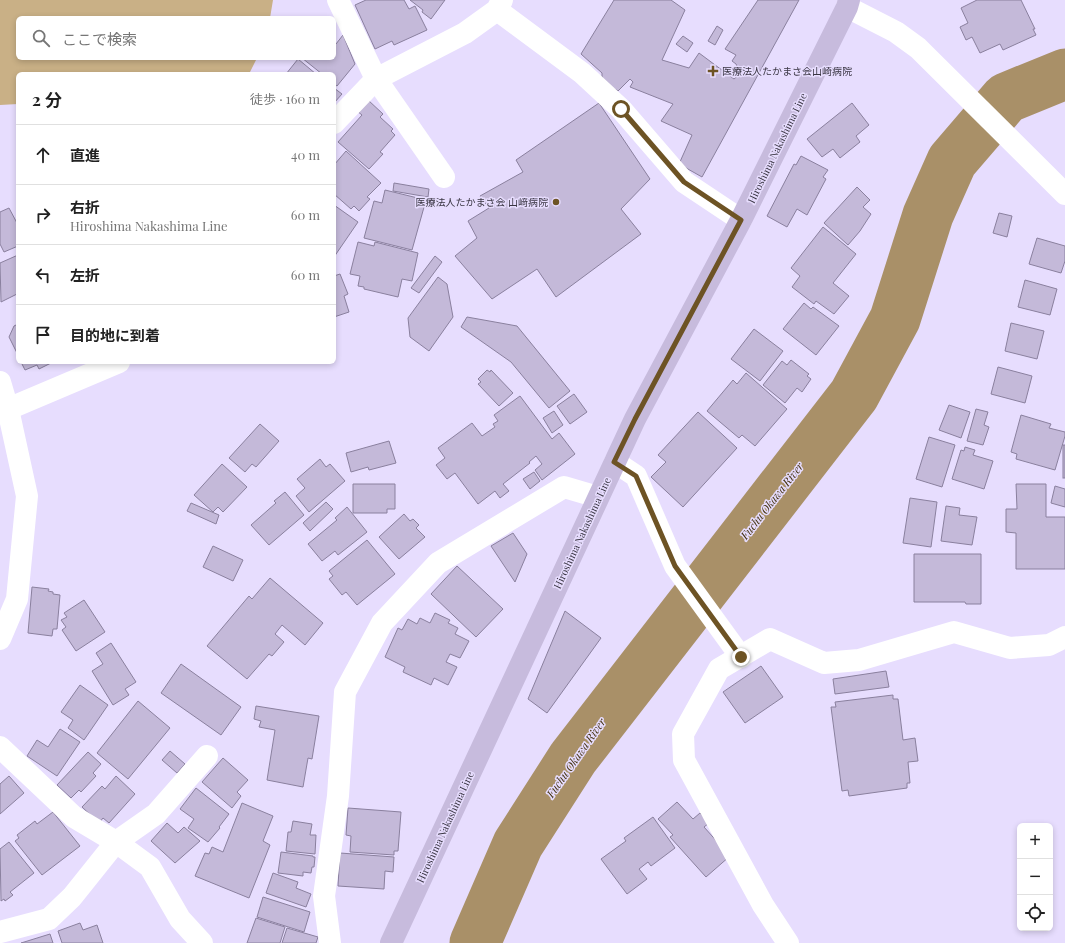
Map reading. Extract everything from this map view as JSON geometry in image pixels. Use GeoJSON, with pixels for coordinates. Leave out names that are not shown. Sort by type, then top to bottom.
{"type":"FeatureCollection","features":[{"type":"Feature","properties":{"kind":"main road","name":"Hiroshima Nakashima Line"},"geometry":{"type":"LineString","coordinates":[[391,943],[614,462],[635,419],[741,220],[848,3]]}},
{"type":"Feature","properties":{"kind":"street"},"geometry":{"type":"LineString","coordinates":[[338,0],[376,79],[444,177]]}},
{"type":"Feature","properties":{"kind":"street"},"geometry":{"type":"LineString","coordinates":[[848,3],[896,32],[918,48],[1033,164],[1065,194]]}},
{"type":"Feature","properties":{"kind":"street"},"geometry":{"type":"LineString","coordinates":[[336,121],[376,79],[465,33],[500,5],[582,73],[621,109],[684,182],[741,220]]}},
{"type":"Feature","properties":{"kind":"street"},"geometry":{"type":"LineString","coordinates":[[8,409],[114,364]]}},
{"type":"Feature","properties":{"kind":"street"},"geometry":{"type":"LineString","coordinates":[[0,382],[8,409],[27,496],[17,599],[0,639]]}},
{"type":"Feature","properties":{"kind":"street"},"geometry":{"type":"LineString","coordinates":[[614,462],[636,476],[675,566],[737,651]]}},
{"type":"Feature","properties":{"kind":"street"},"geometry":{"type":"LineString","coordinates":[[330,943],[324,896],[338,796],[345,692],[382,623],[438,563],[564,487],[598,497]]}},
{"type":"Feature","properties":{"kind":"street"},"geometry":{"type":"LineString","coordinates":[[788,943],[763,906],[684,760],[683,734],[719,669],[737,651],[770,639],[824,663],[859,660],[954,632],[1010,648],[1049,645],[1065,637]]}},
{"type":"Feature","properties":{"kind":"street"},"geometry":{"type":"LineString","coordinates":[[0,747],[74,817],[116,842],[150,867],[180,919],[202,943]]}},
{"type":"Feature","properties":{"kind":"street"},"geometry":{"type":"LineString","coordinates":[[0,932],[49,919],[72,897],[116,842],[156,814],[207,756]]}},
{"type":"Feature","properties":{"kind":"shaded area"},"geometry":{"type":"Polygon","coordinates":[[[0,0],[273,0],[270,16],[16,16],[16,60],[256,60],[250,72],[16,72],[16,104],[0,105],[0,0]]]}},
{"type":"Feature","properties":{"kind":"building"},"geometry":{"type":"Polygon","coordinates":[[[366,0],[404,0],[409,9],[415,6],[427,30],[394,45],[392,41],[375,49],[355,5],[366,0]]]}},
{"type":"Feature","properties":{"kind":"building"},"geometry":{"type":"Polygon","coordinates":[[[410,0],[445,0],[431,19],[422,12],[423,10],[410,0]]]}},
{"type":"Feature","properties":{"kind":"building"},"geometry":{"type":"Polygon","coordinates":[[[614,0],[671,0],[685,10],[662,60],[689,68],[699,53],[734,79],[741,73],[736,64],[732,61],[736,55],[725,49],[758,0],[799,0],[702,177],[679,164],[692,135],[661,121],[673,104],[630,87],[633,82],[630,79],[618,91],[602,82],[602,73],[581,54],[614,0]]]}},
{"type":"Feature","properties":{"kind":"building"},"geometry":{"type":"Polygon","coordinates":[[[977,0],[1021,0],[1035,29],[1033,29],[1036,35],[1003,50],[1000,44],[980,53],[972,37],[966,40],[960,27],[968,23],[961,8],[977,0]]]}},
{"type":"Feature","properties":{"kind":"building"},"geometry":{"type":"Polygon","coordinates":[[[717,26],[723,30],[715,45],[708,41],[717,26]]]}},
{"type":"Feature","properties":{"kind":"building"},"geometry":{"type":"Polygon","coordinates":[[[343,35],[355,64],[337,86],[336,72],[320,72],[304,60],[336,60],[336,44],[343,35]]]}},
{"type":"Feature","properties":{"kind":"building"},"geometry":{"type":"Polygon","coordinates":[[[683,36],[693,43],[687,52],[676,44],[683,36]]]}},
{"type":"Feature","properties":{"kind":"building"},"geometry":{"type":"Polygon","coordinates":[[[297,60],[299,60],[314,72],[288,72],[297,60]]]}},
{"type":"Feature","properties":{"kind":"building"},"geometry":{"type":"Polygon","coordinates":[[[336,90],[342,94],[336,101],[336,90]]]}},
{"type":"Feature","properties":{"kind":"building"},"geometry":{"type":"Polygon","coordinates":[[[368,100],[383,114],[380,117],[393,129],[391,131],[395,135],[380,152],[383,154],[369,169],[338,142],[362,115],[357,111],[368,100]]]}},
{"type":"Feature","properties":{"kind":"building","name":"医療法人たかまさ会 山﨑病院"},"geometry":{"type":"Polygon","coordinates":[[[599,103],[650,179],[621,209],[641,234],[556,297],[537,269],[492,299],[455,256],[477,238],[468,221],[489,208],[480,196],[523,172],[516,160],[599,103]]]}},
{"type":"Feature","properties":{"kind":"building"},"geometry":{"type":"Polygon","coordinates":[[[852,103],[869,125],[856,136],[860,142],[840,158],[833,149],[822,157],[807,139],[852,103]]]}},
{"type":"Feature","properties":{"kind":"building"},"geometry":{"type":"Polygon","coordinates":[[[346,151],[381,183],[367,197],[370,199],[359,211],[354,206],[351,209],[336,196],[336,163],[346,151]]]}},
{"type":"Feature","properties":{"kind":"building"},"geometry":{"type":"Polygon","coordinates":[[[801,156],[828,170],[823,177],[826,179],[807,215],[797,209],[787,227],[767,216],[794,164],[796,165],[801,156]]]}},
{"type":"Feature","properties":{"kind":"building"},"geometry":{"type":"Polygon","coordinates":[[[394,183],[429,189],[428,197],[393,191],[394,183]]]}},
{"type":"Feature","properties":{"kind":"building"},"geometry":{"type":"Polygon","coordinates":[[[857,187],[870,200],[863,207],[871,214],[860,231],[848,245],[824,223],[857,187]]]}},
{"type":"Feature","properties":{"kind":"building"},"geometry":{"type":"Polygon","coordinates":[[[385,190],[426,200],[412,250],[364,238],[374,201],[382,203],[385,190]]]}},
{"type":"Feature","properties":{"kind":"building"},"geometry":{"type":"Polygon","coordinates":[[[336,206],[358,222],[336,254],[336,206]]]}},
{"type":"Feature","properties":{"kind":"building"},"geometry":{"type":"Polygon","coordinates":[[[9,208],[16,221],[16,247],[4,252],[0,244],[0,212],[9,208]]]}},
{"type":"Feature","properties":{"kind":"building"},"geometry":{"type":"Polygon","coordinates":[[[999,213],[1012,216],[1007,237],[993,233],[999,213]]]}},
{"type":"Feature","properties":{"kind":"building"},"geometry":{"type":"Polygon","coordinates":[[[823,227],[856,254],[833,283],[849,296],[834,314],[816,301],[814,304],[792,287],[800,276],[791,268],[823,227]]]}},
{"type":"Feature","properties":{"kind":"building"},"geometry":{"type":"Polygon","coordinates":[[[1037,238],[1065,246],[1065,261],[1061,273],[1029,264],[1037,238]]]}},
{"type":"Feature","properties":{"kind":"building"},"geometry":{"type":"Polygon","coordinates":[[[358,242],[374,246],[375,242],[418,253],[412,281],[402,279],[398,297],[364,289],[364,287],[358,286],[360,276],[350,274],[358,242]]]}},
{"type":"Feature","properties":{"kind":"building"},"geometry":{"type":"Polygon","coordinates":[[[16,256],[16,294],[1,302],[0,263],[16,256]]]}},
{"type":"Feature","properties":{"kind":"building"},"geometry":{"type":"Polygon","coordinates":[[[435,256],[442,262],[419,293],[411,288],[435,256]]]}},
{"type":"Feature","properties":{"kind":"building"},"geometry":{"type":"Polygon","coordinates":[[[340,274],[348,294],[344,296],[349,312],[336,316],[336,275],[340,274]]]}},
{"type":"Feature","properties":{"kind":"building"},"geometry":{"type":"Polygon","coordinates":[[[438,277],[447,284],[453,317],[429,351],[410,337],[408,318],[438,277]]]}},
{"type":"Feature","properties":{"kind":"building"},"geometry":{"type":"Polygon","coordinates":[[[1025,280],[1057,289],[1050,315],[1018,307],[1025,280]]]}},
{"type":"Feature","properties":{"kind":"building"},"geometry":{"type":"Polygon","coordinates":[[[804,303],[811,309],[813,307],[839,326],[816,355],[783,329],[804,303]]]}},
{"type":"Feature","properties":{"kind":"building"},"geometry":{"type":"Polygon","coordinates":[[[467,317],[517,326],[570,391],[549,408],[511,362],[461,327],[467,317]]]}},
{"type":"Feature","properties":{"kind":"building"},"geometry":{"type":"Polygon","coordinates":[[[1011,323],[1044,331],[1037,359],[1005,351],[1011,323]]]}},
{"type":"Feature","properties":{"kind":"building"},"geometry":{"type":"Polygon","coordinates":[[[16,325],[16,351],[9,337],[14,326],[16,325]]]}},
{"type":"Feature","properties":{"kind":"building"},"geometry":{"type":"Polygon","coordinates":[[[754,329],[783,351],[760,381],[731,359],[754,329]]]}},
{"type":"Feature","properties":{"kind":"building"},"geometry":{"type":"Polygon","coordinates":[[[791,360],[809,374],[807,376],[811,379],[802,392],[797,388],[785,403],[763,385],[782,361],[787,365],[791,360]]]}},
{"type":"Feature","properties":{"kind":"building"},"geometry":{"type":"Polygon","coordinates":[[[22,364],[49,364],[39,369],[37,365],[25,370],[22,364]]]}},
{"type":"Feature","properties":{"kind":"building"},"geometry":{"type":"Polygon","coordinates":[[[998,367],[1032,376],[1025,403],[991,394],[998,367]]]}},
{"type":"Feature","properties":{"kind":"building"},"geometry":{"type":"Polygon","coordinates":[[[487,370],[490,372],[491,370],[513,393],[499,406],[478,384],[481,382],[478,379],[487,370]]]}},
{"type":"Feature","properties":{"kind":"building"},"geometry":{"type":"Polygon","coordinates":[[[746,373],[787,409],[755,446],[742,435],[739,438],[707,411],[733,380],[737,384],[746,373]]]}},
{"type":"Feature","properties":{"kind":"building"},"geometry":{"type":"Polygon","coordinates":[[[574,394],[587,412],[570,424],[557,406],[574,394]]]}},
{"type":"Feature","properties":{"kind":"building"},"geometry":{"type":"Polygon","coordinates":[[[520,396],[552,439],[559,433],[575,454],[542,480],[535,470],[542,464],[536,456],[529,462],[530,463],[503,484],[509,491],[500,498],[495,491],[478,504],[455,473],[447,479],[436,465],[445,458],[438,448],[472,423],[482,436],[495,427],[493,424],[498,421],[494,415],[520,396]]]}},
{"type":"Feature","properties":{"kind":"building"},"geometry":{"type":"Polygon","coordinates":[[[949,405],[970,412],[961,438],[939,430],[949,405]]]}},
{"type":"Feature","properties":{"kind":"building"},"geometry":{"type":"Polygon","coordinates":[[[976,409],[988,412],[984,425],[989,427],[983,445],[967,441],[976,409]]]}},
{"type":"Feature","properties":{"kind":"building"},"geometry":{"type":"Polygon","coordinates":[[[554,411],[563,425],[552,433],[543,418],[554,411]]]}},
{"type":"Feature","properties":{"kind":"building"},"geometry":{"type":"Polygon","coordinates":[[[698,412],[737,448],[683,507],[651,477],[666,462],[658,455],[698,412]]]}},
{"type":"Feature","properties":{"kind":"building"},"geometry":{"type":"Polygon","coordinates":[[[1021,415],[1051,424],[1049,428],[1065,432],[1055,470],[1016,459],[1017,454],[1011,452],[1021,415]]]}},
{"type":"Feature","properties":{"kind":"building"},"geometry":{"type":"Polygon","coordinates":[[[260,424],[279,441],[256,467],[252,464],[245,472],[229,458],[260,424]]]}},
{"type":"Feature","properties":{"kind":"building"},"geometry":{"type":"Polygon","coordinates":[[[929,437],[955,445],[942,487],[916,479],[929,437]]]}},
{"type":"Feature","properties":{"kind":"building"},"geometry":{"type":"Polygon","coordinates":[[[389,441],[396,463],[369,470],[368,467],[351,472],[346,453],[389,441]]]}},
{"type":"Feature","properties":{"kind":"building"},"geometry":{"type":"Polygon","coordinates":[[[1063,445],[1065,445],[1065,478],[1063,478],[1063,445]]]}},
{"type":"Feature","properties":{"kind":"building"},"geometry":{"type":"Polygon","coordinates":[[[965,447],[975,450],[973,455],[993,461],[984,489],[952,479],[961,450],[964,451],[965,447]]]}},
{"type":"Feature","properties":{"kind":"building"},"geometry":{"type":"Polygon","coordinates":[[[320,459],[326,467],[330,464],[345,481],[309,512],[296,496],[305,488],[297,479],[320,459]]]}},
{"type":"Feature","properties":{"kind":"building"},"geometry":{"type":"Polygon","coordinates":[[[222,464],[247,487],[223,512],[218,507],[213,512],[194,495],[222,464]]]}},
{"type":"Feature","properties":{"kind":"building"},"geometry":{"type":"Polygon","coordinates":[[[534,472],[540,481],[530,489],[523,479],[534,472]]]}},
{"type":"Feature","properties":{"kind":"building"},"geometry":{"type":"Polygon","coordinates":[[[353,484],[395,484],[395,509],[387,509],[387,513],[353,513],[353,484]]]}},
{"type":"Feature","properties":{"kind":"building"},"geometry":{"type":"Polygon","coordinates":[[[1016,484],[1046,484],[1046,517],[1065,517],[1065,569],[1016,569],[1016,533],[1006,532],[1006,509],[1017,509],[1016,484]]]}},
{"type":"Feature","properties":{"kind":"building"},"geometry":{"type":"Polygon","coordinates":[[[1055,486],[1065,489],[1065,507],[1051,503],[1055,486]]]}},
{"type":"Feature","properties":{"kind":"building"},"geometry":{"type":"Polygon","coordinates":[[[285,492],[304,515],[269,545],[251,525],[276,503],[274,501],[285,492]]]}},
{"type":"Feature","properties":{"kind":"building"},"geometry":{"type":"Polygon","coordinates":[[[910,498],[937,502],[931,547],[903,543],[910,498]]]}},
{"type":"Feature","properties":{"kind":"building"},"geometry":{"type":"Polygon","coordinates":[[[326,502],[333,509],[310,531],[303,523],[326,502]]]}},
{"type":"Feature","properties":{"kind":"building"},"geometry":{"type":"Polygon","coordinates":[[[191,503],[219,515],[216,524],[187,511],[191,503]]]}},
{"type":"Feature","properties":{"kind":"building"},"geometry":{"type":"Polygon","coordinates":[[[946,506],[960,508],[959,515],[977,517],[972,545],[941,541],[946,506]]]}},
{"type":"Feature","properties":{"kind":"building"},"geometry":{"type":"Polygon","coordinates":[[[347,507],[367,532],[338,555],[335,551],[322,561],[308,544],[337,520],[335,518],[347,507]]]}},
{"type":"Feature","properties":{"kind":"building"},"geometry":{"type":"Polygon","coordinates":[[[404,514],[410,521],[413,519],[419,525],[416,528],[425,537],[399,559],[379,537],[404,514]]]}},
{"type":"Feature","properties":{"kind":"building"},"geometry":{"type":"Polygon","coordinates":[[[513,533],[527,554],[515,582],[491,546],[513,533]]]}},
{"type":"Feature","properties":{"kind":"building"},"geometry":{"type":"Polygon","coordinates":[[[367,540],[395,574],[357,605],[346,592],[342,595],[329,579],[333,576],[329,571],[367,540]]]}},
{"type":"Feature","properties":{"kind":"building"},"geometry":{"type":"Polygon","coordinates":[[[213,546],[243,560],[233,581],[203,567],[213,546]]]}},
{"type":"Feature","properties":{"kind":"building"},"geometry":{"type":"Polygon","coordinates":[[[914,554],[981,554],[981,604],[966,604],[965,602],[914,602],[914,554]]]}},
{"type":"Feature","properties":{"kind":"building"},"geometry":{"type":"Polygon","coordinates":[[[457,566],[503,609],[476,637],[431,594],[457,566]]]}},
{"type":"Feature","properties":{"kind":"building"},"geometry":{"type":"Polygon","coordinates":[[[270,578],[323,623],[305,645],[282,625],[275,634],[284,642],[272,656],[269,654],[247,679],[207,646],[249,596],[252,599],[270,578]]]}},
{"type":"Feature","properties":{"kind":"building"},"geometry":{"type":"Polygon","coordinates":[[[32,587],[49,589],[48,591],[53,592],[53,594],[60,595],[57,629],[53,629],[52,636],[28,633],[32,587]]]}},
{"type":"Feature","properties":{"kind":"building"},"geometry":{"type":"Polygon","coordinates":[[[84,600],[105,632],[76,651],[62,630],[66,627],[61,620],[67,617],[64,613],[84,600]]]}},
{"type":"Feature","properties":{"kind":"building"},"geometry":{"type":"Polygon","coordinates":[[[565,611],[601,638],[547,713],[528,699],[565,611]]]}},
{"type":"Feature","properties":{"kind":"building"},"geometry":{"type":"Polygon","coordinates":[[[435,613],[450,620],[448,623],[458,628],[455,634],[469,641],[460,658],[450,654],[446,662],[457,667],[448,685],[434,678],[431,685],[403,672],[405,667],[385,657],[398,628],[402,630],[408,619],[417,624],[420,618],[430,623],[435,613]]]}},
{"type":"Feature","properties":{"kind":"building"},"geometry":{"type":"Polygon","coordinates":[[[111,643],[136,682],[125,689],[129,695],[113,705],[92,671],[103,664],[96,653],[111,643]]]}},
{"type":"Feature","properties":{"kind":"building"},"geometry":{"type":"Polygon","coordinates":[[[181,664],[241,707],[221,735],[161,693],[181,664]]]}},
{"type":"Feature","properties":{"kind":"building"},"geometry":{"type":"Polygon","coordinates":[[[761,666],[783,697],[745,723],[723,692],[761,666]]]}},
{"type":"Feature","properties":{"kind":"building"},"geometry":{"type":"Polygon","coordinates":[[[886,671],[889,687],[835,694],[833,679],[886,671]]]}},
{"type":"Feature","properties":{"kind":"building"},"geometry":{"type":"Polygon","coordinates":[[[80,685],[108,705],[84,740],[68,728],[73,720],[61,712],[80,685]]]}},
{"type":"Feature","properties":{"kind":"building"},"geometry":{"type":"Polygon","coordinates":[[[893,695],[893,699],[898,699],[903,740],[915,738],[918,761],[908,762],[910,783],[907,783],[907,788],[849,796],[848,790],[842,791],[831,707],[836,707],[835,702],[893,695]]]}},
{"type":"Feature","properties":{"kind":"building"},"geometry":{"type":"Polygon","coordinates":[[[138,701],[170,728],[128,779],[97,753],[138,701]]]}},
{"type":"Feature","properties":{"kind":"building"},"geometry":{"type":"Polygon","coordinates":[[[256,706],[319,716],[312,759],[308,758],[303,787],[267,780],[275,730],[259,727],[261,721],[254,719],[256,706]]]}},
{"type":"Feature","properties":{"kind":"building"},"geometry":{"type":"Polygon","coordinates":[[[60,729],[80,742],[57,776],[27,756],[37,740],[48,747],[60,729]]]}},
{"type":"Feature","properties":{"kind":"building"},"geometry":{"type":"Polygon","coordinates":[[[170,751],[185,764],[177,773],[162,760],[170,751]]]}},
{"type":"Feature","properties":{"kind":"building"},"geometry":{"type":"Polygon","coordinates":[[[88,752],[101,764],[93,773],[96,776],[81,792],[79,790],[71,798],[57,785],[88,752]]]}},
{"type":"Feature","properties":{"kind":"building"},"geometry":{"type":"Polygon","coordinates":[[[223,758],[248,780],[237,792],[241,796],[232,808],[202,782],[223,758]]]}},
{"type":"Feature","properties":{"kind":"building"},"geometry":{"type":"Polygon","coordinates":[[[9,776],[24,793],[0,814],[0,784],[9,776]]]}},
{"type":"Feature","properties":{"kind":"building"},"geometry":{"type":"Polygon","coordinates":[[[116,776],[135,794],[109,823],[103,818],[99,823],[82,807],[102,786],[105,789],[116,776]]]}},
{"type":"Feature","properties":{"kind":"building"},"geometry":{"type":"Polygon","coordinates":[[[196,788],[229,814],[208,842],[188,828],[194,819],[180,809],[196,788]]]}},
{"type":"Feature","properties":{"kind":"building"},"geometry":{"type":"Polygon","coordinates":[[[677,802],[693,819],[700,813],[701,814],[709,823],[704,827],[730,856],[706,877],[670,837],[673,835],[658,819],[677,802]]]}},
{"type":"Feature","properties":{"kind":"building"},"geometry":{"type":"Polygon","coordinates":[[[242,803],[273,816],[263,841],[270,845],[249,898],[195,876],[205,853],[209,854],[212,847],[223,852],[242,803]]]}},
{"type":"Feature","properties":{"kind":"building"},"geometry":{"type":"Polygon","coordinates":[[[348,808],[401,812],[398,851],[394,851],[394,855],[350,852],[351,836],[346,835],[348,808]]]}},
{"type":"Feature","properties":{"kind":"building"},"geometry":{"type":"Polygon","coordinates":[[[53,812],[80,846],[42,875],[15,841],[19,838],[17,835],[35,821],[37,824],[53,812]]]}},
{"type":"Feature","properties":{"kind":"building"},"geometry":{"type":"Polygon","coordinates":[[[653,817],[675,848],[651,866],[648,862],[639,869],[647,879],[627,894],[601,859],[626,841],[624,838],[653,817]]]}},
{"type":"Feature","properties":{"kind":"building"},"geometry":{"type":"Polygon","coordinates":[[[293,821],[312,824],[310,835],[316,835],[315,854],[286,851],[288,832],[291,832],[293,821]]]}},
{"type":"Feature","properties":{"kind":"building"},"geometry":{"type":"Polygon","coordinates":[[[167,823],[178,833],[184,827],[200,841],[175,863],[151,841],[167,823]]]}},
{"type":"Feature","properties":{"kind":"building"},"geometry":{"type":"Polygon","coordinates":[[[9,842],[34,873],[10,892],[13,895],[5,901],[4,899],[1,901],[0,849],[9,842]]]}},
{"type":"Feature","properties":{"kind":"building"},"geometry":{"type":"Polygon","coordinates":[[[281,852],[315,857],[314,867],[312,867],[311,873],[303,872],[303,876],[278,873],[281,852]]]}},
{"type":"Feature","properties":{"kind":"building"},"geometry":{"type":"Polygon","coordinates":[[[340,853],[394,857],[393,872],[385,871],[384,889],[338,886],[340,853]]]}},
{"type":"Feature","properties":{"kind":"building"},"geometry":{"type":"Polygon","coordinates":[[[273,873],[298,882],[296,888],[311,894],[306,907],[266,893],[273,873]]]}},
{"type":"Feature","properties":{"kind":"building"},"geometry":{"type":"Polygon","coordinates":[[[263,897],[310,912],[304,932],[257,917],[263,897]]]}},
{"type":"Feature","properties":{"kind":"building"},"geometry":{"type":"Polygon","coordinates":[[[256,918],[285,927],[280,943],[247,943],[256,918]]]}},
{"type":"Feature","properties":{"kind":"building"},"geometry":{"type":"Polygon","coordinates":[[[80,923],[83,930],[97,925],[103,943],[62,943],[58,931],[80,923]]]}},
{"type":"Feature","properties":{"kind":"building"},"geometry":{"type":"Polygon","coordinates":[[[287,928],[318,937],[316,943],[282,943],[287,928]]]}},
{"type":"Feature","properties":{"kind":"building"},"geometry":{"type":"Polygon","coordinates":[[[50,934],[53,943],[21,943],[50,934]]]}},
{"type":"Feature","properties":{"kind":"waterway","name":"Fuchu Okawa River"},"geometry":{"type":"LineString","coordinates":[[475,943],[518,844],[573,758],[854,395],[895,319],[928,215],[952,161],[1006,98],[1065,74]]}},
{"type":"Feature","properties":{"kind":"place","name":"医療法人たかまさ会山崎病院"},"geometry":{"type":"Point","coordinates":[713,71]}},
{"type":"Feature","properties":{"kind":"place","name":"医療法人たかまさ会 山﨑病院"},"geometry":{"type":"Point","coordinates":[556,202]}},
{"type":"Feature","properties":{"kind":"route"},"geometry":{"type":"LineString","coordinates":[[621,109],[684,182],[741,220],[635,419],[614,462],[636,476],[675,566],[741,657]]}}]}
